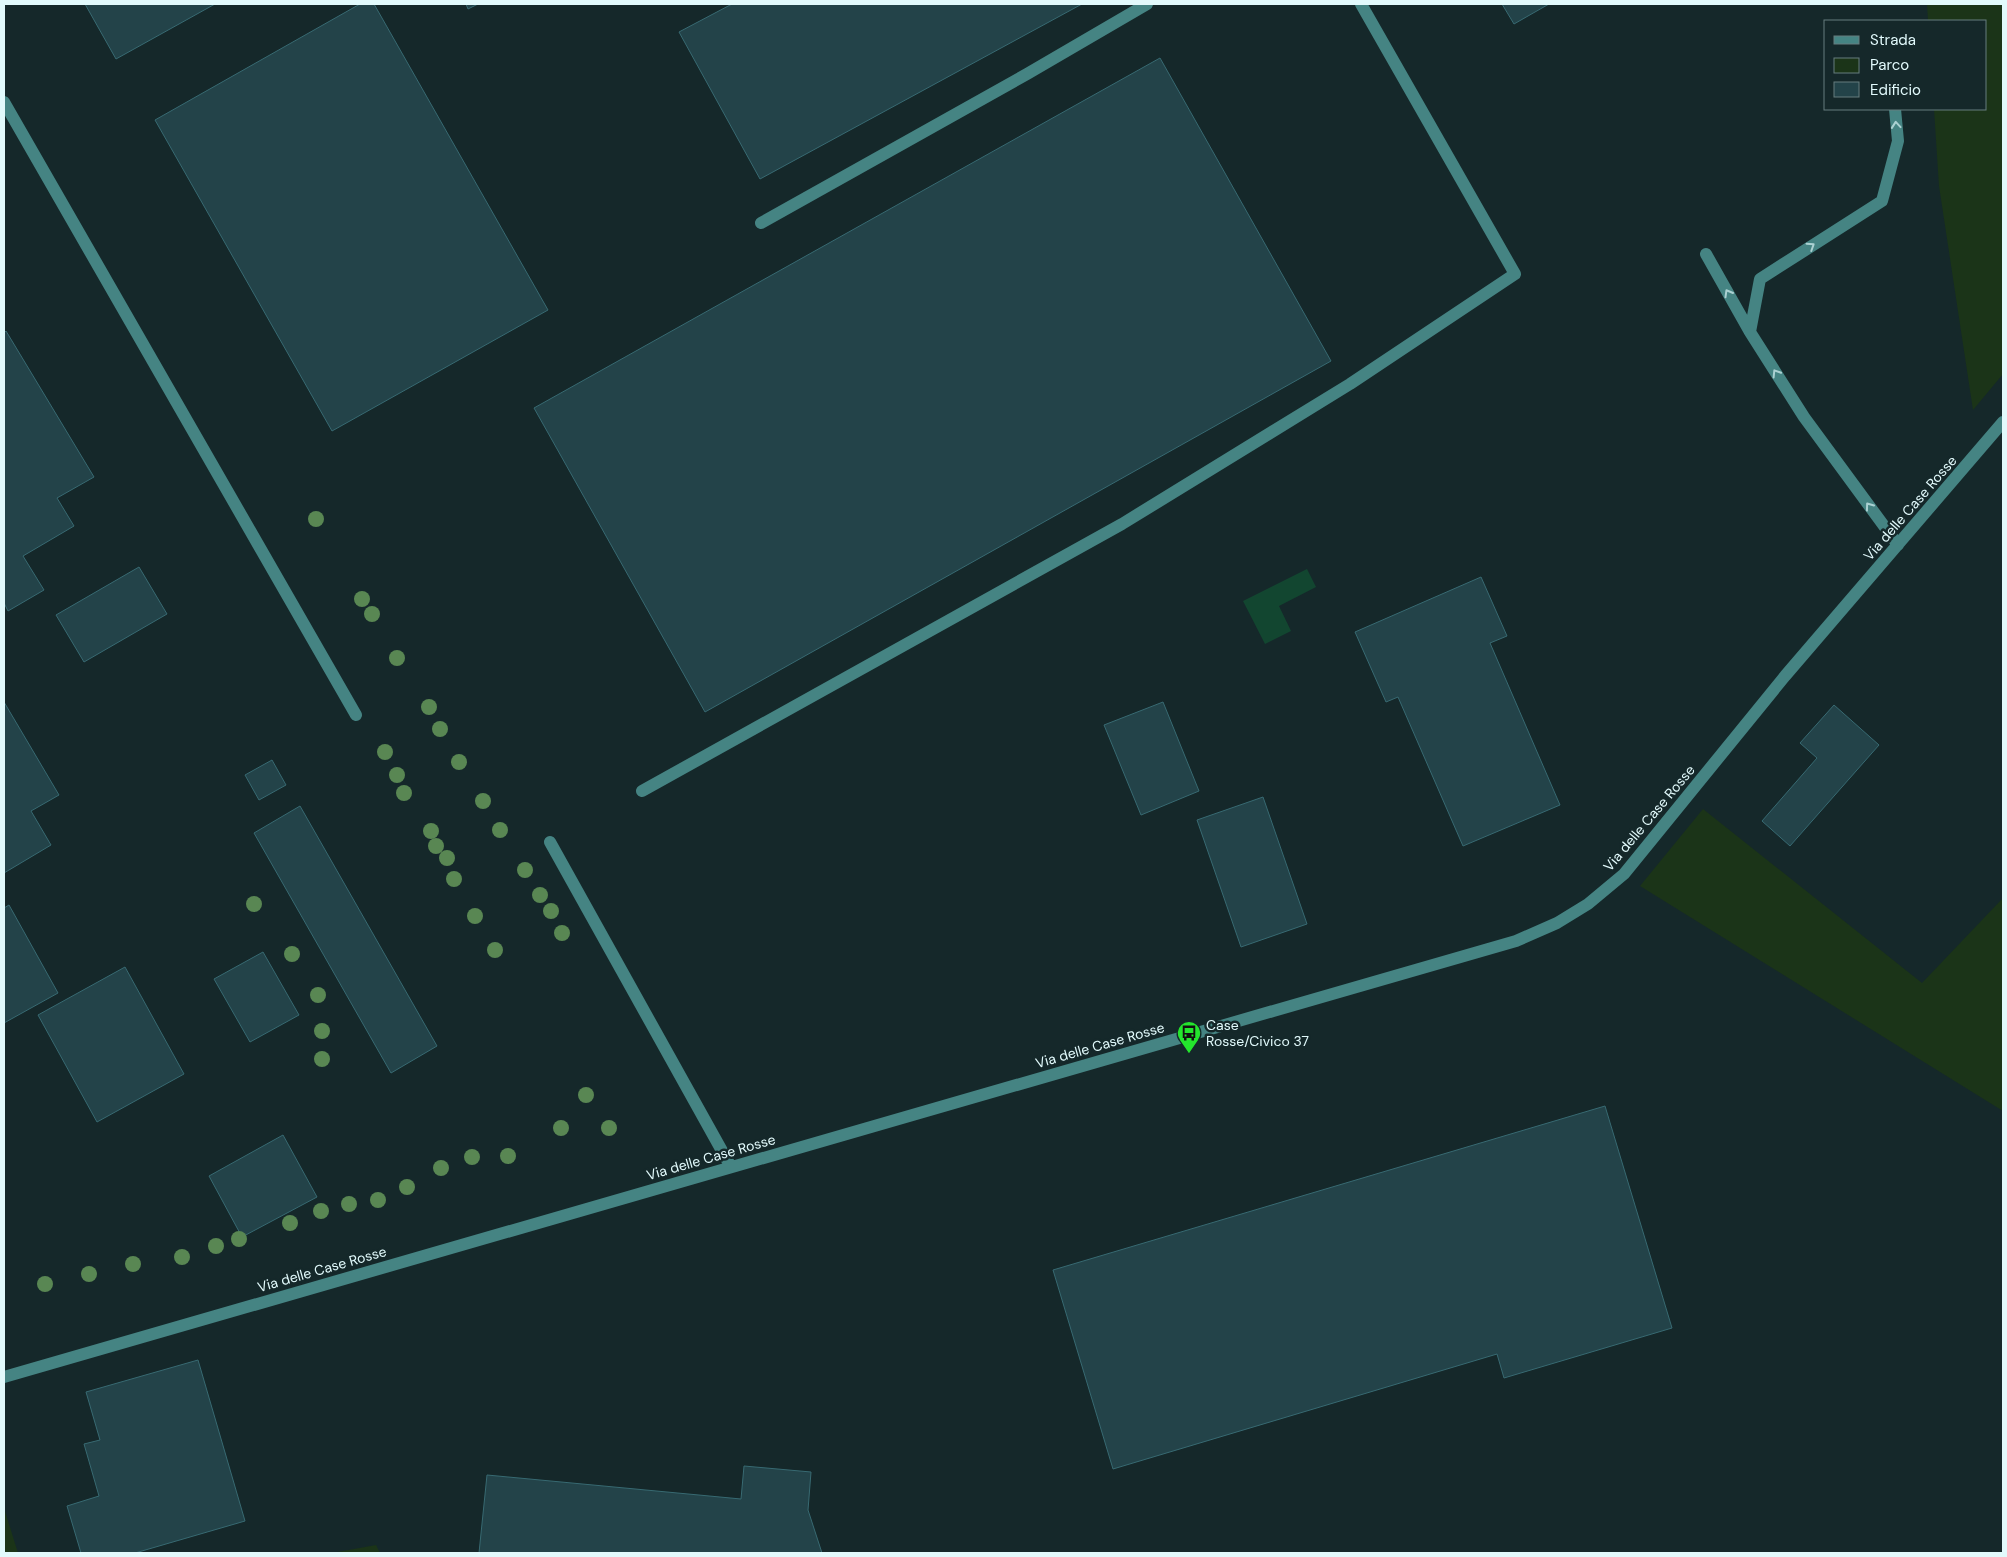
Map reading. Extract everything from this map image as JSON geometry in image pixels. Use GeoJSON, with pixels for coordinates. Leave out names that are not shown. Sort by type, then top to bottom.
{"type":"FeatureCollection","features":[{"type":"Feature","properties":{"kind":"street"},"geometry":{"type":"LineString","coordinates":[[761,223],[1147,4]]}},
{"type":"Feature","properties":{"kind":"street"},"geometry":{"type":"LineString","coordinates":[[642,791],[1122,524],[1350,384],[1515,274],[1361,4]]}},
{"type":"Feature","properties":{"kind":"street"},"geometry":{"type":"LineString","coordinates":[[4,102],[356,715]]}},
{"type":"Feature","properties":{"kind":"street"},"geometry":{"type":"LineString","coordinates":[[1750,332],[1760,279],[1882,200],[1898,141],[1895,110]]}},
{"type":"Feature","properties":{"kind":"street"},"geometry":{"type":"LineString","coordinates":[[1706,254],[1750,332],[1804,417],[1898,545]]}},
{"type":"Feature","properties":{"kind":"street","name":"Via delle Case Rosse"},"geometry":{"type":"LineString","coordinates":[[4,1377],[1516,941],[1557,923],[1588,904],[1624,874],[1785,676],[2003,422]]}},
{"type":"Feature","properties":{"kind":"street"},"geometry":{"type":"LineString","coordinates":[[550,842],[731,1167]]}},
{"type":"Feature","properties":{"kind":"green space"},"geometry":{"type":"Polygon","coordinates":[[[1927,4],[2003,4],[2003,374],[1973,410],[1939,186],[1934,110],[1987,110],[1987,20],[1928,20],[1927,4]]]}},
{"type":"Feature","properties":{"kind":"green space"},"geometry":{"type":"Polygon","coordinates":[[[1703,809],[1922,983],[2003,898],[2003,1111],[1640,886],[1703,809]]]}},
{"type":"Feature","properties":{"kind":"green space"},"geometry":{"type":"Polygon","coordinates":[[[4,1508],[18,1553],[4,1553],[4,1508]]]}},
{"type":"Feature","properties":{"kind":"green space"},"geometry":{"type":"Polygon","coordinates":[[[376,1545],[380,1553],[332,1553],[376,1545]]]}},
{"type":"Feature","properties":{"kind":"shaded area"},"geometry":{"type":"Polygon","coordinates":[[[1307,569],[1316,587],[1279,606],[1291,631],[1265,644],[1243,601],[1307,569]]]}},
{"type":"Feature","properties":{"kind":"building"},"geometry":{"type":"Polygon","coordinates":[[[85,4],[215,4],[116,59],[85,4]]]}},
{"type":"Feature","properties":{"kind":"building"},"geometry":{"type":"Polygon","coordinates":[[[360,4],[374,4],[548,310],[332,431],[155,120],[360,4]]]}},
{"type":"Feature","properties":{"kind":"building"},"geometry":{"type":"Polygon","coordinates":[[[466,4],[478,4],[468,9],[466,4]]]}},
{"type":"Feature","properties":{"kind":"building"},"geometry":{"type":"Polygon","coordinates":[[[732,4],[1082,4],[760,179],[679,32],[732,4]]]}},
{"type":"Feature","properties":{"kind":"building"},"geometry":{"type":"Polygon","coordinates":[[[1502,4],[1549,4],[1514,24],[1502,4]]]}},
{"type":"Feature","properties":{"kind":"building"},"geometry":{"type":"Polygon","coordinates":[[[1160,58],[1331,361],[705,712],[534,408],[1160,58]]]}},
{"type":"Feature","properties":{"kind":"building"},"geometry":{"type":"Polygon","coordinates":[[[6,331],[94,477],[57,498],[74,526],[23,556],[44,590],[8,611],[4,603],[4,333],[6,331]]]}},
{"type":"Feature","properties":{"kind":"building"},"geometry":{"type":"Polygon","coordinates":[[[139,567],[167,614],[84,662],[56,615],[139,567]]]}},
{"type":"Feature","properties":{"kind":"building"},"geometry":{"type":"Polygon","coordinates":[[[1481,577],[1507,636],[1490,643],[1560,805],[1463,846],[1398,697],[1386,702],[1355,632],[1481,577]]]}},
{"type":"Feature","properties":{"kind":"building"},"geometry":{"type":"Polygon","coordinates":[[[4,702],[59,795],[31,811],[51,845],[4,873],[4,702]]]}},
{"type":"Feature","properties":{"kind":"building"},"geometry":{"type":"Polygon","coordinates":[[[1163,702],[1199,791],[1141,815],[1104,725],[1163,702]]]}},
{"type":"Feature","properties":{"kind":"building"},"geometry":{"type":"Polygon","coordinates":[[[1834,705],[1879,745],[1790,846],[1762,821],[1817,758],[1800,743],[1834,705]]]}},
{"type":"Feature","properties":{"kind":"building"},"geometry":{"type":"Polygon","coordinates":[[[272,760],[286,785],[259,800],[245,775],[272,760]]]}},
{"type":"Feature","properties":{"kind":"building"},"geometry":{"type":"Polygon","coordinates":[[[1263,797],[1307,924],[1241,947],[1197,820],[1263,797]]]}},
{"type":"Feature","properties":{"kind":"building"},"geometry":{"type":"Polygon","coordinates":[[[300,806],[437,1046],[391,1073],[254,833],[300,806]]]}},
{"type":"Feature","properties":{"kind":"building"},"geometry":{"type":"Polygon","coordinates":[[[9,905],[58,993],[4,1023],[4,908],[9,905]]]}},
{"type":"Feature","properties":{"kind":"building"},"geometry":{"type":"Polygon","coordinates":[[[263,952],[299,1015],[250,1042],[214,979],[263,952]]]}},
{"type":"Feature","properties":{"kind":"building"},"geometry":{"type":"Polygon","coordinates":[[[125,967],[184,1074],[97,1122],[38,1015],[125,967]]]}},
{"type":"Feature","properties":{"kind":"building"},"geometry":{"type":"Polygon","coordinates":[[[1605,1106],[1672,1328],[1504,1378],[1497,1354],[1113,1469],[1053,1270],[1605,1106]]]}},
{"type":"Feature","properties":{"kind":"building"},"geometry":{"type":"Polygon","coordinates":[[[283,1135],[317,1197],[242,1237],[209,1176],[283,1135]]]}},
{"type":"Feature","properties":{"kind":"building"},"geometry":{"type":"Polygon","coordinates":[[[198,1360],[245,1521],[135,1553],[81,1553],[67,1506],[99,1496],[84,1444],[100,1440],[86,1392],[198,1360]]]}},
{"type":"Feature","properties":{"kind":"building"},"geometry":{"type":"Polygon","coordinates":[[[744,1466],[811,1472],[808,1510],[822,1553],[479,1553],[487,1475],[741,1499],[744,1466]]]}},
{"type":"Feature","properties":{"kind":"place","name":"Case Rosse/Civico 37"},"geometry":{"type":"Point","coordinates":[1189,1054]}}]}
